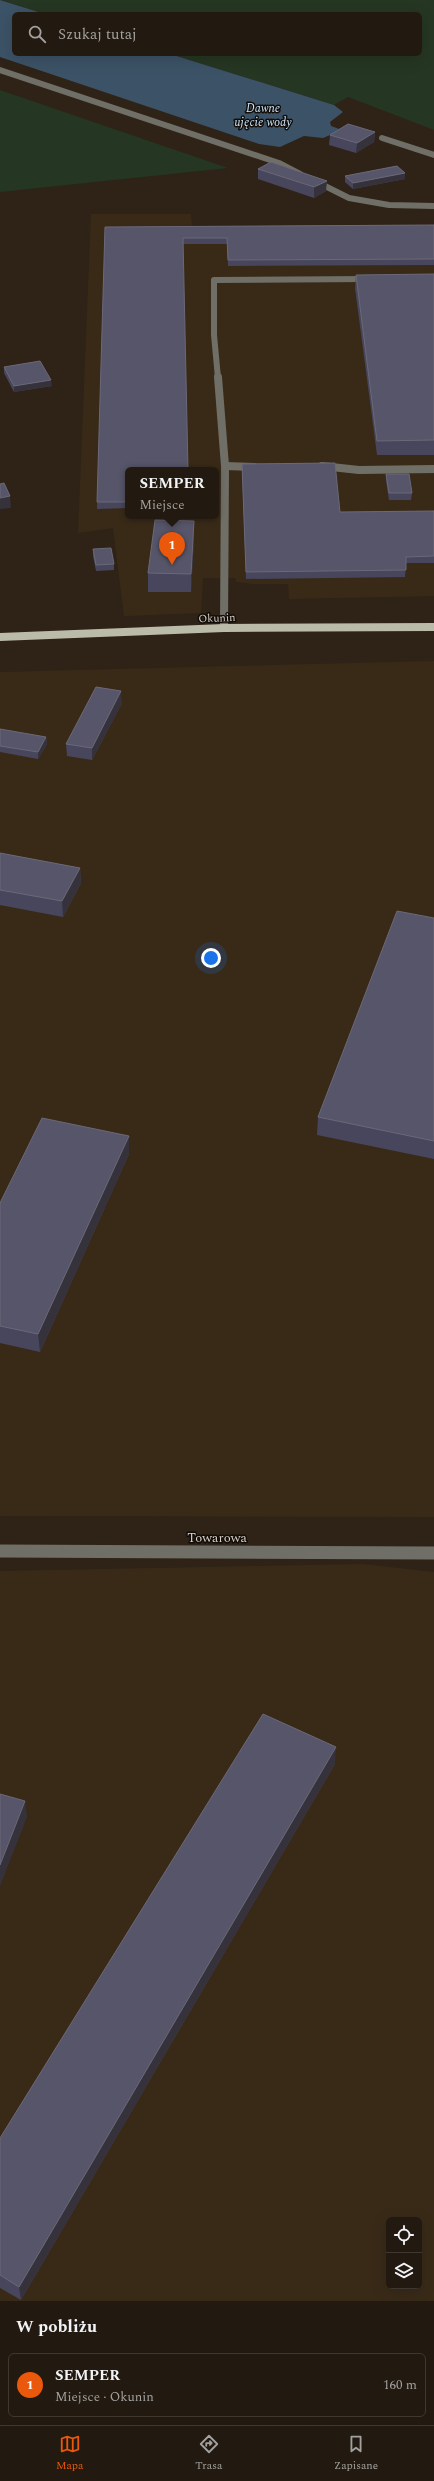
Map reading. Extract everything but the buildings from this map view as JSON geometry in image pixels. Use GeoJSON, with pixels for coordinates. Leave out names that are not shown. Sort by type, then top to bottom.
{"type":"FeatureCollection","features":[{"type":"Feature","properties":{"kind":"main road","name":"Okunin"},"geometry":{"type":"LineString","coordinates":[[0,637],[224,628],[434,627]]}},
{"type":"Feature","properties":{"kind":"street"},"geometry":{"type":"LineString","coordinates":[[0,70],[279,163],[349,198],[389,205],[434,206]]}},
{"type":"Feature","properties":{"kind":"street"},"geometry":{"type":"LineString","coordinates":[[382,138],[434,155]]}},
{"type":"Feature","properties":{"kind":"street"},"geometry":{"type":"LineString","coordinates":[[224,628],[225,466],[214,335],[214,280],[379,278]]}},
{"type":"Feature","properties":{"kind":"street"},"geometry":{"type":"LineString","coordinates":[[225,466],[260,466]]}},
{"type":"Feature","properties":{"kind":"street"},"geometry":{"type":"LineString","coordinates":[[314,466],[337,466],[359,470],[434,469]]}},
{"type":"Feature","properties":{"kind":"street","name":"Towarowa"},"geometry":{"type":"LineString","coordinates":[[0,1551],[434,1553]]}},
{"type":"Feature","properties":{"kind":"shaded area"},"geometry":{"type":"Polygon","coordinates":[[[91,214],[191,214],[192,226],[434,225],[434,596],[289,599],[288,584],[252,584],[236,582],[235,578],[203,578],[201,613],[124,616],[113,528],[78,533],[91,214]]]}},
{"type":"Feature","properties":{"kind":"shaded area"},"geometry":{"type":"Polygon","coordinates":[[[434,661],[434,1517],[0,1516],[0,672],[434,661]]]}},
{"type":"Feature","properties":{"kind":"shaded area"},"geometry":{"type":"Polygon","coordinates":[[[363,1564],[434,1572],[434,2301],[0,2301],[0,1571],[363,1564]]]}},
{"type":"Feature","properties":{"kind":"green space"},"geometry":{"type":"Polygon","coordinates":[[[1,0],[434,0],[434,130],[348,97],[334,105],[176,56],[422,56],[422,12],[39,12],[1,0]]]}},
{"type":"Feature","properties":{"kind":"green space"},"geometry":{"type":"Polygon","coordinates":[[[0,90],[228,168],[0,192],[0,90]]]}},
{"type":"Feature","properties":{"kind":"water","name":"Dawne ujęcie wody"},"geometry":{"type":"Polygon","coordinates":[[[0,0],[39,12],[12,12],[12,56],[176,56],[334,105],[343,112],[330,122],[331,126],[342,130],[323,138],[304,136],[280,147],[259,144],[0,57],[0,0]]]}},
{"type":"Feature","properties":{"kind":"place","name":"SEMPER"},"geometry":{"type":"Point","coordinates":[172,565]}}]}
